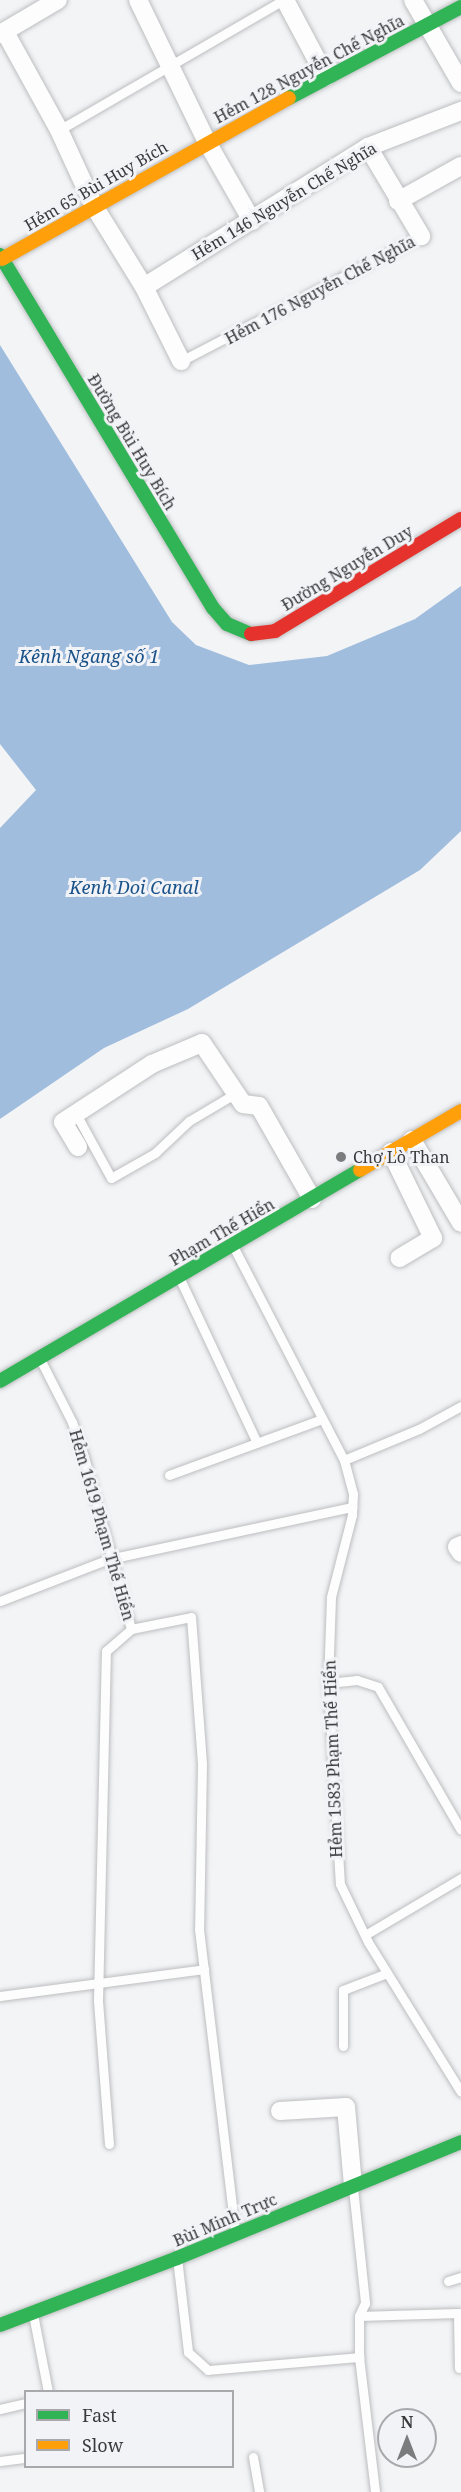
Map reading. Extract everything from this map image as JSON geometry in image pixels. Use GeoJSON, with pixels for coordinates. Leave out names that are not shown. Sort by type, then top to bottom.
{"type":"FeatureCollection","features":[{"type":"Feature","properties":{"kind":"street"},"geometry":{"type":"LineString","coordinates":[[58,0],[2,33],[59,130],[94,206],[144,286],[181,361]]}},
{"type":"Feature","properties":{"kind":"street"},"geometry":{"type":"LineString","coordinates":[[138,0],[207,142],[252,221]]}},
{"type":"Feature","properties":{"kind":"street"},"geometry":{"type":"LineString","coordinates":[[284,0],[326,77]]}},
{"type":"Feature","properties":{"kind":"street"},"geometry":{"type":"LineString","coordinates":[[413,0],[461,83]]}},
{"type":"Feature","properties":{"kind":"street","name":"Hẻm 128 Nguyễn Chế Nghĩa"},"geometry":{"type":"LineString","coordinates":[[207,142],[461,7]]}},
{"type":"Feature","properties":{"kind":"street","name":"Hẻm 146 Nguyễn Chế Nghĩa"},"geometry":{"type":"LineString","coordinates":[[144,286],[368,147],[461,111]]}},
{"type":"Feature","properties":{"kind":"street","name":"Hẻm 65 Bùi Huy Bích"},"geometry":{"type":"LineString","coordinates":[[1,257],[207,142]]}},
{"type":"Feature","properties":{"kind":"street","name":"Hẻm 176 Nguyễn Chế Nghĩa"},"geometry":{"type":"LineString","coordinates":[[368,147],[398,201],[421,236]]}},
{"type":"Feature","properties":{"kind":"street"},"geometry":{"type":"LineString","coordinates":[[398,201],[461,166]]}},
{"type":"Feature","properties":{"kind":"street","name":"Đường Bùi Huy Bích"},"geometry":{"type":"LineString","coordinates":[[1,257],[213,609],[227,624],[247,634]]}},
{"type":"Feature","properties":{"kind":"street","name":"Đường Nguyễn Duy"},"geometry":{"type":"LineString","coordinates":[[247,634],[274,631],[461,519]]}},
{"type":"Feature","properties":{"kind":"street"},"geometry":{"type":"LineString","coordinates":[[78,1147],[63,1122],[152,1064],[202,1043],[243,1104],[259,1106],[312,1199]]}},
{"type":"Feature","properties":{"kind":"street","name":"Phạm Thế Hiển"},"geometry":{"type":"LineString","coordinates":[[0,1381],[461,1111]]}},
{"type":"Feature","properties":{"kind":"street"},"geometry":{"type":"LineString","coordinates":[[412,1140],[461,1223]]}},
{"type":"Feature","properties":{"kind":"street"},"geometry":{"type":"LineString","coordinates":[[391,1152],[433,1238],[400,1258]]}},
{"type":"Feature","properties":{"kind":"street"},"geometry":{"type":"LineString","coordinates":[[461,1545],[457,1547],[461,1553]]}},
{"type":"Feature","properties":{"kind":"street"},"geometry":{"type":"LineString","coordinates":[[280,2111],[346,2107],[353,2185]]}},
{"type":"Feature","properties":{"kind":"street","name":"Bùi Minh Trực"},"geometry":{"type":"LineString","coordinates":[[0,2325],[177,2258],[235,2232],[461,2142]]}},
{"type":"Feature","properties":{"kind":"lane"},"geometry":{"type":"LineString","coordinates":[[59,130],[284,0]]}},
{"type":"Feature","properties":{"kind":"lane","name":"Hẻm 176 Nguyễn Chế Nghĩa"},"geometry":{"type":"LineString","coordinates":[[181,361],[421,236]]}},
{"type":"Feature","properties":{"kind":"lane"},"geometry":{"type":"LineString","coordinates":[[76,1114],[111,1179],[155,1153],[189,1121],[236,1093]]}},
{"type":"Feature","properties":{"kind":"lane","name":"Hẻm 1583 Phạm Thế Hiển"},"geometry":{"type":"LineString","coordinates":[[233,1245],[344,1460],[353,1494],[331,1597],[328,1683],[340,1884],[387,1973],[461,2092]]}},
{"type":"Feature","properties":{"kind":"lane"},"geometry":{"type":"LineString","coordinates":[[179,1277],[257,1443]]}},
{"type":"Feature","properties":{"kind":"lane","name":"Hẻm 1619 Phạm Thế Hiển"},"geometry":{"type":"LineString","coordinates":[[39,1357],[72,1422],[131,1629]]}},
{"type":"Feature","properties":{"kind":"lane"},"geometry":{"type":"LineString","coordinates":[[344,1460],[419,1429],[461,1406]]}},
{"type":"Feature","properties":{"kind":"lane"},"geometry":{"type":"LineString","coordinates":[[169,1475],[322,1419]]}},
{"type":"Feature","properties":{"kind":"lane"},"geometry":{"type":"LineString","coordinates":[[0,1601],[110,1559],[352,1507]]}},
{"type":"Feature","properties":{"kind":"lane"},"geometry":{"type":"LineString","coordinates":[[109,2144],[99,1982],[106,1651],[131,1629],[191,1617],[202,1764],[199,1929],[235,2232]]}},
{"type":"Feature","properties":{"kind":"lane"},"geometry":{"type":"LineString","coordinates":[[328,1683],[357,1680],[378,1687],[461,1830]]}},
{"type":"Feature","properties":{"kind":"lane"},"geometry":{"type":"LineString","coordinates":[[365,1935],[461,1878]]}},
{"type":"Feature","properties":{"kind":"lane"},"geometry":{"type":"LineString","coordinates":[[0,1996],[204,1969]]}},
{"type":"Feature","properties":{"kind":"lane"},"geometry":{"type":"LineString","coordinates":[[343,2046],[343,1990],[387,1973]]}},
{"type":"Feature","properties":{"kind":"lane"},"geometry":{"type":"LineString","coordinates":[[353,2185],[365,2303],[358,2316],[359,2357],[375,2492]]}},
{"type":"Feature","properties":{"kind":"lane"},"geometry":{"type":"LineString","coordinates":[[177,2258],[188,2352],[208,2370],[359,2357]]}},
{"type":"Feature","properties":{"kind":"lane"},"geometry":{"type":"LineString","coordinates":[[448,2281],[461,2277]]}},
{"type":"Feature","properties":{"kind":"lane"},"geometry":{"type":"LineString","coordinates":[[33,2312],[48,2390]]}},
{"type":"Feature","properties":{"kind":"lane"},"geometry":{"type":"LineString","coordinates":[[358,2316],[460,2313],[459,2368]]}},
{"type":"Feature","properties":{"kind":"lane"},"geometry":{"type":"LineString","coordinates":[[0,2409],[24,2403]]}},
{"type":"Feature","properties":{"kind":"lane"},"geometry":{"type":"LineString","coordinates":[[253,2457],[259,2492]]}},
{"type":"Feature","properties":{"kind":"lane"},"geometry":{"type":"LineString","coordinates":[[0,2461],[24,2458]]}},
{"type":"Feature","properties":{"kind":"water","name":"Kenh Doi Canal"},"geometry":{"type":"Polygon","coordinates":[[[0,345],[172,622],[196,645],[249,665],[327,656],[415,619],[461,586],[461,831],[420,870],[188,1009],[104,1048],[0,1119],[0,828],[36,790],[0,744],[0,345]]]}},
{"type":"Feature","properties":{"kind":"traffic: fast"},"geometry":{"type":"LineString","coordinates":[[289,98],[461,7]]}},
{"type":"Feature","properties":{"kind":"traffic: fast"},"geometry":{"type":"LineString","coordinates":[[0,255],[213,608],[227,624],[251,634]]}},
{"type":"Feature","properties":{"kind":"traffic: fast"},"geometry":{"type":"LineString","coordinates":[[0,1381],[360,1170]]}},
{"type":"Feature","properties":{"kind":"traffic: fast"},"geometry":{"type":"LineString","coordinates":[[0,2325],[177,2258],[461,2142]]}},
{"type":"Feature","properties":{"kind":"traffic: slow"},"geometry":{"type":"LineString","coordinates":[[2,259],[289,98]]}},
{"type":"Feature","properties":{"kind":"traffic: slow"},"geometry":{"type":"LineString","coordinates":[[360,1170],[461,1111]]}},
{"type":"Feature","properties":{"kind":"traffic: jam"},"geometry":{"type":"LineString","coordinates":[[251,634],[275,631],[461,519]]}},
{"type":"Feature","properties":{"kind":"place","name":"Chợ Lò Than"},"geometry":{"type":"Point","coordinates":[341,1157]}},
{"type":"Feature","properties":{"kind":"water label","name":"Kênh Ngang số 1"},"geometry":{"type":"Point","coordinates":[89,656]}}]}
